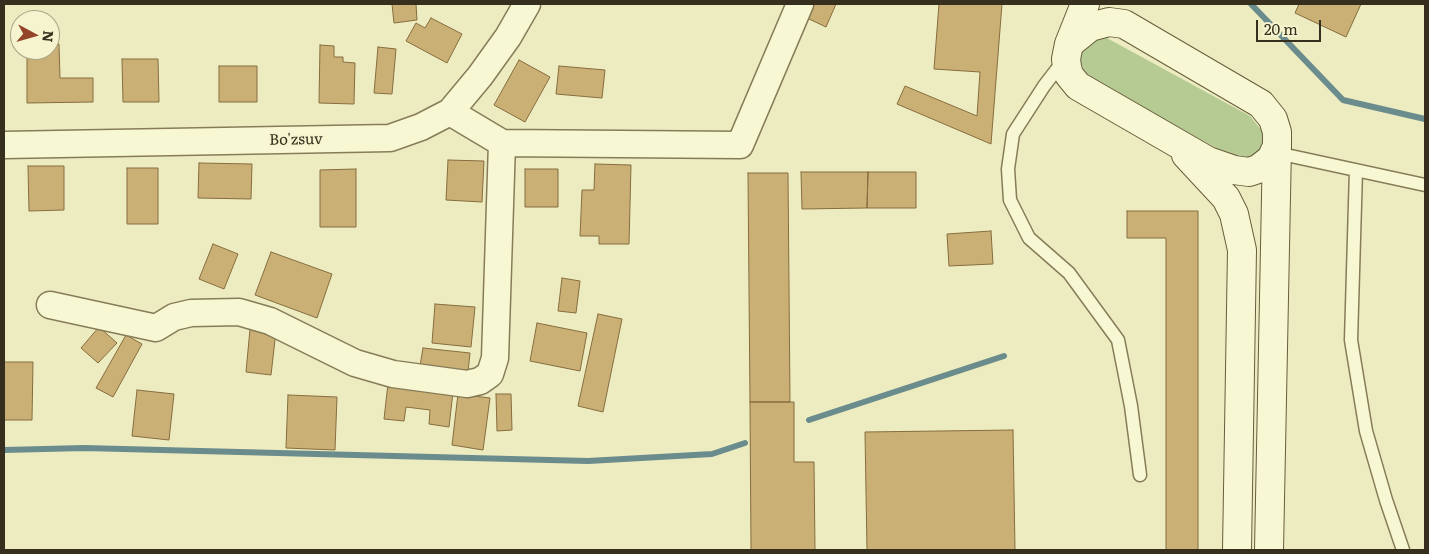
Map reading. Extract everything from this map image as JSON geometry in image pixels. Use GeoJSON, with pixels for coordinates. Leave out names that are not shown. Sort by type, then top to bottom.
{"type":"FeatureCollection","features":[{"type":"Feature","properties":{"kind":"main road"},"geometry":{"type":"LineString","coordinates":[[1085,4],[1068,51],[1069,75],[1084,90],[1208,161],[1241,172],[1249,172],[1265,164],[1277,150]]}},
{"type":"Feature","properties":{"kind":"main road"},"geometry":{"type":"LineString","coordinates":[[1068,51],[1090,27],[1109,22],[1118,14],[1255,99],[1273,119],[1277,132],[1277,150],[1269,550]]}},
{"type":"Feature","properties":{"kind":"main road"},"geometry":{"type":"LineString","coordinates":[[1175,143],[1226,198],[1239,232],[1242,267],[1237,550]]}},
{"type":"Feature","properties":{"kind":"street","name":"Bo'zsuv"},"geometry":{"type":"LineString","coordinates":[[4,145],[390,138],[421,127],[450,112],[480,76],[508,37],[527,4]]}},
{"type":"Feature","properties":{"kind":"street"},"geometry":{"type":"LineString","coordinates":[[450,112],[502,143],[740,145],[800,4]]}},
{"type":"Feature","properties":{"kind":"street"},"geometry":{"type":"LineString","coordinates":[[50,305],[156,328],[174,317],[191,313],[239,312],[270,321],[356,363],[394,374],[467,384],[480,381],[490,374],[495,358],[502,143]]}},
{"type":"Feature","properties":{"kind":"lane"},"geometry":{"type":"LineString","coordinates":[[1068,51],[1014,134],[1008,169],[1010,200],[1029,238],[1069,273],[1118,340],[1131,406],[1140,474]]}},
{"type":"Feature","properties":{"kind":"lane"},"geometry":{"type":"LineString","coordinates":[[1277,150],[1425,186]]}},
{"type":"Feature","properties":{"kind":"lane"},"geometry":{"type":"LineString","coordinates":[[1356,170],[1351,340],[1366,431],[1403,550]]}},
{"type":"Feature","properties":{"kind":"green space"},"geometry":{"type":"Polygon","coordinates":[[[1105,37],[1250,116],[1262,131],[1264,149],[1258,156],[1248,159],[1229,155],[1091,79],[1085,73],[1078,55],[1088,39],[1105,37]]]}},
{"type":"Feature","properties":{"kind":"building"},"geometry":{"type":"Polygon","coordinates":[[[392,4],[416,4],[417,20],[394,23],[392,4]]]}},
{"type":"Feature","properties":{"kind":"building"},"geometry":{"type":"Polygon","coordinates":[[[814,4],[836,4],[826,27],[807,18],[814,4]]]}},
{"type":"Feature","properties":{"kind":"building"},"geometry":{"type":"Polygon","coordinates":[[[939,4],[1002,4],[991,144],[897,104],[905,86],[977,116],[980,72],[934,69],[939,4]]]}},
{"type":"Feature","properties":{"kind":"building"},"geometry":{"type":"Polygon","coordinates":[[[1299,4],[1361,4],[1346,37],[1295,13],[1299,4]]]}},
{"type":"Feature","properties":{"kind":"building"},"geometry":{"type":"Polygon","coordinates":[[[431,18],[462,34],[447,63],[406,41],[416,23],[425,28],[431,18]]]}},
{"type":"Feature","properties":{"kind":"building"},"geometry":{"type":"Polygon","coordinates":[[[320,45],[334,46],[334,57],[343,57],[343,62],[355,63],[354,104],[319,103],[320,45]]]}},
{"type":"Feature","properties":{"kind":"building"},"geometry":{"type":"Polygon","coordinates":[[[378,47],[396,49],[392,94],[374,93],[378,47]]]}},
{"type":"Feature","properties":{"kind":"building"},"geometry":{"type":"Polygon","coordinates":[[[122,59],[158,59],[159,102],[123,102],[122,59]]]}},
{"type":"Feature","properties":{"kind":"building"},"geometry":{"type":"Polygon","coordinates":[[[27,60],[59,60],[60,78],[93,78],[93,102],[27,103],[27,60]]]}},
{"type":"Feature","properties":{"kind":"building"},"geometry":{"type":"Polygon","coordinates":[[[519,60],[550,77],[525,122],[494,105],[519,60]]]}},
{"type":"Feature","properties":{"kind":"building"},"geometry":{"type":"Polygon","coordinates":[[[219,66],[257,66],[257,102],[219,102],[219,66]]]}},
{"type":"Feature","properties":{"kind":"building"},"geometry":{"type":"Polygon","coordinates":[[[559,66],[605,70],[602,98],[556,94],[559,66]]]}},
{"type":"Feature","properties":{"kind":"building"},"geometry":{"type":"Polygon","coordinates":[[[448,160],[484,161],[482,202],[446,200],[448,160]]]}},
{"type":"Feature","properties":{"kind":"building"},"geometry":{"type":"Polygon","coordinates":[[[199,163],[252,164],[251,199],[198,198],[199,163]]]}},
{"type":"Feature","properties":{"kind":"building"},"geometry":{"type":"Polygon","coordinates":[[[595,164],[631,165],[629,244],[599,244],[599,236],[580,236],[582,190],[594,190],[595,164]]]}},
{"type":"Feature","properties":{"kind":"building"},"geometry":{"type":"Polygon","coordinates":[[[28,166],[64,166],[64,210],[29,211],[28,166]]]}},
{"type":"Feature","properties":{"kind":"building"},"geometry":{"type":"Polygon","coordinates":[[[127,168],[158,168],[158,224],[127,224],[127,168]]]}},
{"type":"Feature","properties":{"kind":"building"},"geometry":{"type":"Polygon","coordinates":[[[356,169],[356,227],[320,227],[320,170],[356,169]]]}},
{"type":"Feature","properties":{"kind":"building"},"geometry":{"type":"Polygon","coordinates":[[[525,169],[558,169],[558,207],[525,207],[525,169]]]}},
{"type":"Feature","properties":{"kind":"building"},"geometry":{"type":"Polygon","coordinates":[[[801,172],[868,172],[867,208],[802,209],[801,172]]]}},
{"type":"Feature","properties":{"kind":"building"},"geometry":{"type":"Polygon","coordinates":[[[868,172],[916,172],[916,208],[867,208],[868,172]]]}},
{"type":"Feature","properties":{"kind":"building"},"geometry":{"type":"Polygon","coordinates":[[[748,173],[788,173],[790,402],[750,402],[748,173]]]}},
{"type":"Feature","properties":{"kind":"building"},"geometry":{"type":"Polygon","coordinates":[[[1127,211],[1198,211],[1198,550],[1166,550],[1166,238],[1127,238],[1127,211]]]}},
{"type":"Feature","properties":{"kind":"building"},"geometry":{"type":"Polygon","coordinates":[[[991,231],[993,264],[949,266],[947,234],[991,231]]]}},
{"type":"Feature","properties":{"kind":"building"},"geometry":{"type":"Polygon","coordinates":[[[213,244],[238,254],[224,289],[199,279],[213,244]]]}},
{"type":"Feature","properties":{"kind":"building"},"geometry":{"type":"Polygon","coordinates":[[[271,252],[332,274],[317,318],[255,295],[271,252]]]}},
{"type":"Feature","properties":{"kind":"building"},"geometry":{"type":"Polygon","coordinates":[[[562,278],[580,281],[576,313],[558,311],[562,278]]]}},
{"type":"Feature","properties":{"kind":"building"},"geometry":{"type":"Polygon","coordinates":[[[435,304],[475,307],[471,347],[432,343],[435,304]]]}},
{"type":"Feature","properties":{"kind":"building"},"geometry":{"type":"Polygon","coordinates":[[[598,314],[622,319],[603,412],[578,406],[598,314]]]}},
{"type":"Feature","properties":{"kind":"building"},"geometry":{"type":"Polygon","coordinates":[[[537,323],[587,333],[580,371],[530,361],[537,323]]]}},
{"type":"Feature","properties":{"kind":"building"},"geometry":{"type":"Polygon","coordinates":[[[99,327],[117,343],[98,363],[81,348],[99,327]]]}},
{"type":"Feature","properties":{"kind":"building"},"geometry":{"type":"Polygon","coordinates":[[[250,329],[276,331],[271,375],[246,372],[250,329]]]}},
{"type":"Feature","properties":{"kind":"building"},"geometry":{"type":"Polygon","coordinates":[[[126,335],[142,344],[113,397],[96,388],[126,335]]]}},
{"type":"Feature","properties":{"kind":"building"},"geometry":{"type":"Polygon","coordinates":[[[423,348],[470,353],[468,372],[420,366],[423,348]]]}},
{"type":"Feature","properties":{"kind":"building"},"geometry":{"type":"Polygon","coordinates":[[[4,362],[33,362],[32,420],[4,420],[4,362]]]}},
{"type":"Feature","properties":{"kind":"building"},"geometry":{"type":"Polygon","coordinates":[[[388,384],[453,392],[449,427],[429,424],[430,410],[406,407],[404,421],[384,419],[388,384]]]}},
{"type":"Feature","properties":{"kind":"building"},"geometry":{"type":"Polygon","coordinates":[[[137,390],[174,394],[169,440],[132,436],[137,390]]]}},
{"type":"Feature","properties":{"kind":"building"},"geometry":{"type":"Polygon","coordinates":[[[458,394],[490,398],[483,450],[452,445],[458,394]]]}},
{"type":"Feature","properties":{"kind":"building"},"geometry":{"type":"Polygon","coordinates":[[[496,394],[511,394],[512,430],[497,431],[496,394]]]}},
{"type":"Feature","properties":{"kind":"building"},"geometry":{"type":"Polygon","coordinates":[[[288,395],[337,397],[335,450],[286,448],[288,395]]]}},
{"type":"Feature","properties":{"kind":"building"},"geometry":{"type":"Polygon","coordinates":[[[750,402],[794,402],[794,462],[814,462],[815,550],[751,550],[750,402]]]}},
{"type":"Feature","properties":{"kind":"building"},"geometry":{"type":"Polygon","coordinates":[[[1013,430],[1015,550],[867,550],[865,432],[1013,430]]]}},
{"type":"Feature","properties":{"kind":"waterway"},"geometry":{"type":"LineString","coordinates":[[1251,4],[1343,100],[1425,119]]}},
{"type":"Feature","properties":{"kind":"waterway"},"geometry":{"type":"LineString","coordinates":[[809,420],[1004,356]]}},
{"type":"Feature","properties":{"kind":"waterway"},"geometry":{"type":"LineString","coordinates":[[4,450],[84,448],[588,461],[712,454],[745,443]]}}]}
